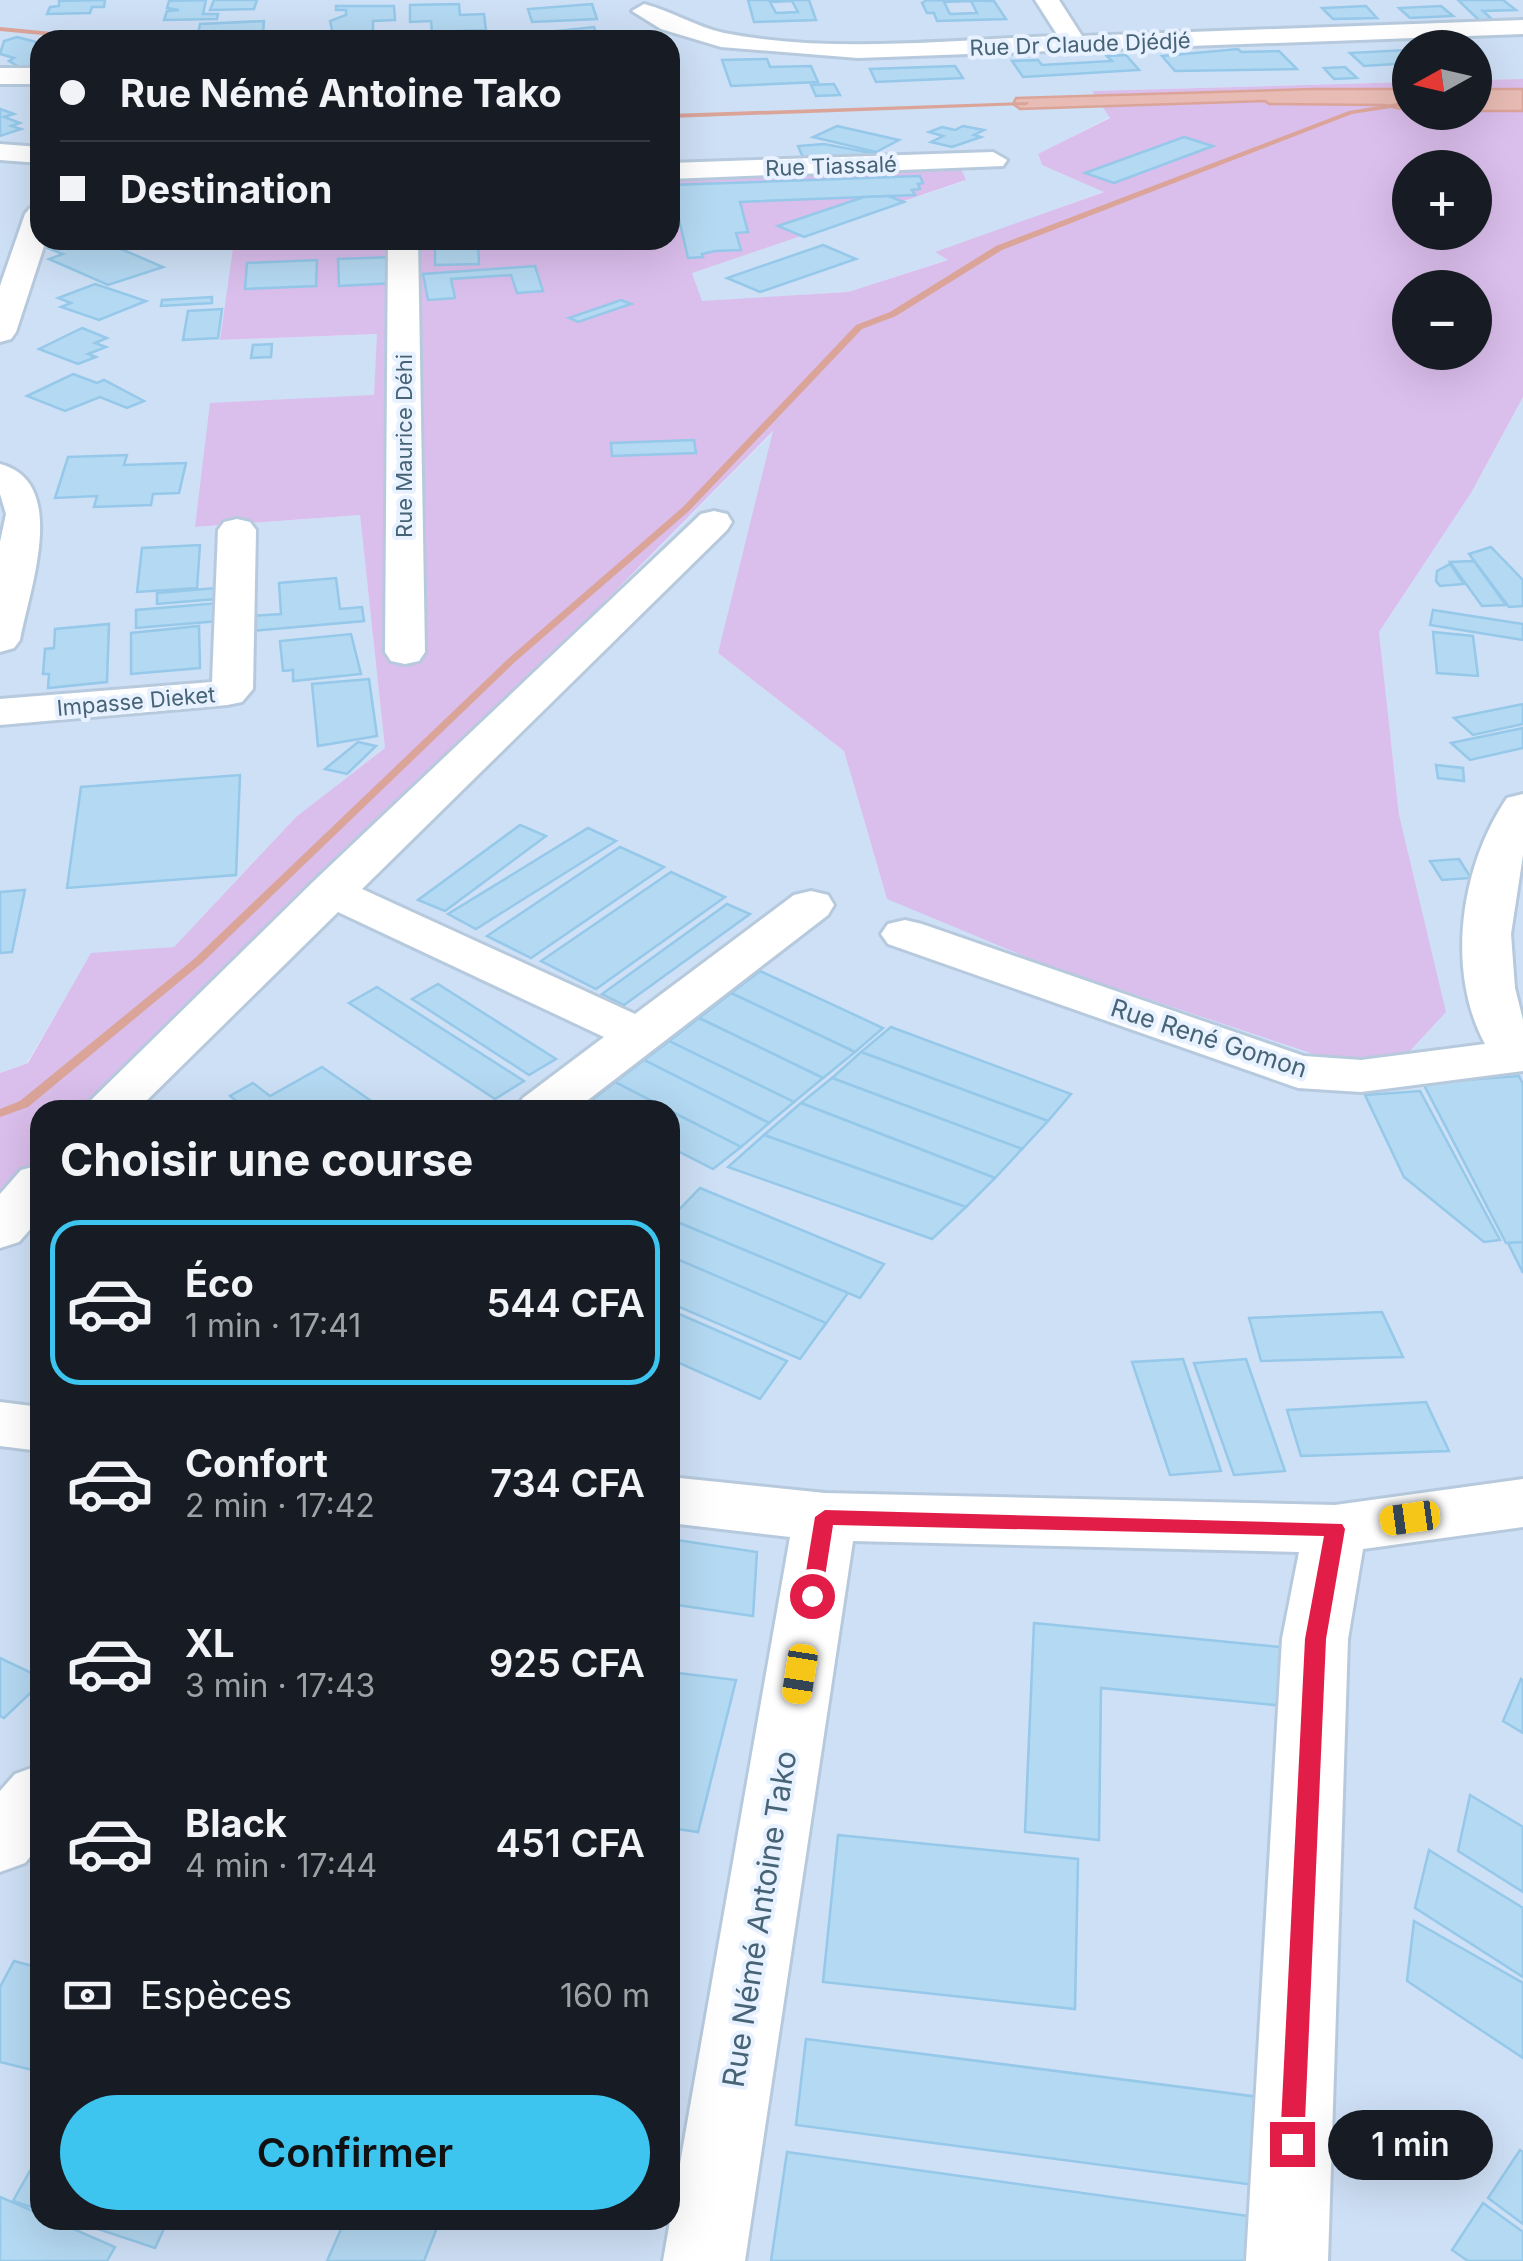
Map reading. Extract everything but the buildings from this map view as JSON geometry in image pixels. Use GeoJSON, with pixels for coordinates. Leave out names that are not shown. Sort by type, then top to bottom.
{"type":"FeatureCollection","features":[{"type":"Feature","properties":{"kind":"street"},"geometry":{"type":"LineString","coordinates":[[1047,0],[1075,44]]}},
{"type":"Feature","properties":{"kind":"street","name":"Rue Dr Claude Djédjé"},"geometry":{"type":"LineString","coordinates":[[644,10],[685,31],[768,47],[858,51],[1523,27]]}},
{"type":"Feature","properties":{"kind":"street"},"geometry":{"type":"LineString","coordinates":[[0,76],[30,76]]}},
{"type":"Feature","properties":{"kind":"street"},"geometry":{"type":"LineString","coordinates":[[0,152],[30,154]]}},
{"type":"Feature","properties":{"kind":"street","name":"Rue Tiassalé"},"geometry":{"type":"LineString","coordinates":[[680,171],[992,160]]}},
{"type":"Feature","properties":{"kind":"street"},"geometry":{"type":"LineString","coordinates":[[0,332],[30,244]]}},
{"type":"Feature","properties":{"kind":"street","name":"Rue Maurice Déhi"},"geometry":{"type":"LineString","coordinates":[[403,250],[405,652]]}},
{"type":"Feature","properties":{"kind":"street"},"geometry":{"type":"LineString","coordinates":[[0,475],[16,487],[24,514],[0,640]]}},
{"type":"Feature","properties":{"kind":"street"},"geometry":{"type":"LineString","coordinates":[[116,1100],[714,522]]}},
{"type":"Feature","properties":{"kind":"street","name":"Impasse Dieket"},"geometry":{"type":"LineString","coordinates":[[0,712],[227,693],[232,688],[237,530]]}},
{"type":"Feature","properties":{"kind":"street"},"geometry":{"type":"LineString","coordinates":[[1520,1055],[1497,1018],[1489,981],[1489,909],[1506,831],[1523,807]]}},
{"type":"Feature","properties":{"kind":"street"},"geometry":{"type":"LineString","coordinates":[[330,891],[640,1035]]}},
{"type":"Feature","properties":{"kind":"street"},"geometry":{"type":"LineString","coordinates":[[554,1100],[811,905]]}},
{"type":"Feature","properties":{"kind":"street","name":"Rue René Gomon"},"geometry":{"type":"LineString","coordinates":[[905,934],[1298,1072],[1361,1076],[1520,1055]]}},
{"type":"Feature","properties":{"kind":"street"},"geometry":{"type":"LineString","coordinates":[[0,1229],[30,1194]]}},
{"type":"Feature","properties":{"kind":"street"},"geometry":{"type":"LineString","coordinates":[[0,1424],[30,1428]]}},
{"type":"Feature","properties":{"kind":"street"},"geometry":{"type":"LineString","coordinates":[[680,1501],[825,1517],[1335,1529],[1523,1502]]}},
{"type":"Feature","properties":{"kind":"street","name":"Rue Némé Antoine Tako"},"geometry":{"type":"LineString","coordinates":[[704,2261],[825,1517]]}},
{"type":"Feature","properties":{"kind":"street"},"geometry":{"type":"LineString","coordinates":[[1286,2261],[1316,1639],[1335,1529]]}},
{"type":"Feature","properties":{"kind":"street"},"geometry":{"type":"LineString","coordinates":[[0,1841],[30,1806]]}},
{"type":"Feature","properties":{"kind":"shaded area"},"geometry":{"type":"Polygon","coordinates":[[[0,0],[1523,0],[1523,79],[1492,80],[1492,30],[1392,30],[1392,83],[1093,91],[1110,117],[1038,155],[1042,165],[1105,191],[936,253],[950,259],[848,292],[701,302],[692,272],[965,181],[680,204],[680,30],[30,30],[30,250],[233,250],[220,340],[378,334],[374,395],[196,527],[360,515],[385,748],[296,817],[174,947],[91,954],[27,1063],[0,1073],[0,0]]]}},
{"type":"Feature","properties":{"kind":"shaded area"},"geometry":{"type":"Polygon","coordinates":[[[1523,79],[1523,397],[1471,493],[1379,632],[1399,815],[1446,1012],[1406,1055],[1329,1059],[1043,964],[887,899],[844,751],[718,653],[773,431],[114,1100],[30,1100],[30,1188],[0,1229],[0,1073],[28,1063],[91,953],[174,947],[296,817],[385,748],[360,515],[195,527],[210,403],[374,395],[377,334],[220,340],[233,250],[680,250],[680,177],[961,169],[966,180],[692,273],[702,301],[848,292],[948,260],[935,252],[1104,192],[1042,165],[1038,154],[1110,118],[1092,91],[1392,83],[1392,130],[1492,130],[1492,80],[1523,79]]]}},
{"type":"Feature","properties":{"kind":"shaded area"},"geometry":{"type":"Polygon","coordinates":[[[1392,89],[1392,107],[1265,101],[1020,109],[1013,104],[1016,98],[1392,89]]]}},
{"type":"Feature","properties":{"kind":"shaded area"},"geometry":{"type":"Polygon","coordinates":[[[1492,89],[1523,89],[1523,111],[1492,111],[1492,89]]]}},
{"type":"Feature","properties":{"kind":"shaded area"},"geometry":{"type":"Polygon","coordinates":[[[1523,397],[1523,2261],[0,2261],[0,1229],[30,1188],[30,2230],[680,2230],[680,1100],[114,1100],[775,430],[718,653],[844,751],[887,899],[1399,815],[1379,632],[1471,493],[1523,397]]]}},
{"type":"Feature","properties":{"kind":"waterway"},"geometry":{"type":"LineString","coordinates":[[0,29],[30,32]]}},
{"type":"Feature","properties":{"kind":"waterway"},"geometry":{"type":"LineString","coordinates":[[680,116],[1027,103]]}},
{"type":"Feature","properties":{"kind":"waterway"},"geometry":{"type":"LineString","coordinates":[[0,1113],[24,1104],[198,961],[513,659],[686,509],[859,327],[893,314],[999,248],[1351,112],[1392,106]]}},
{"type":"Feature","properties":{"kind":"route"},"geometry":{"type":"LineString","coordinates":[[812,1596],[825,1517],[1335,1529],[1316,1639],[1292,2144]]}}]}
